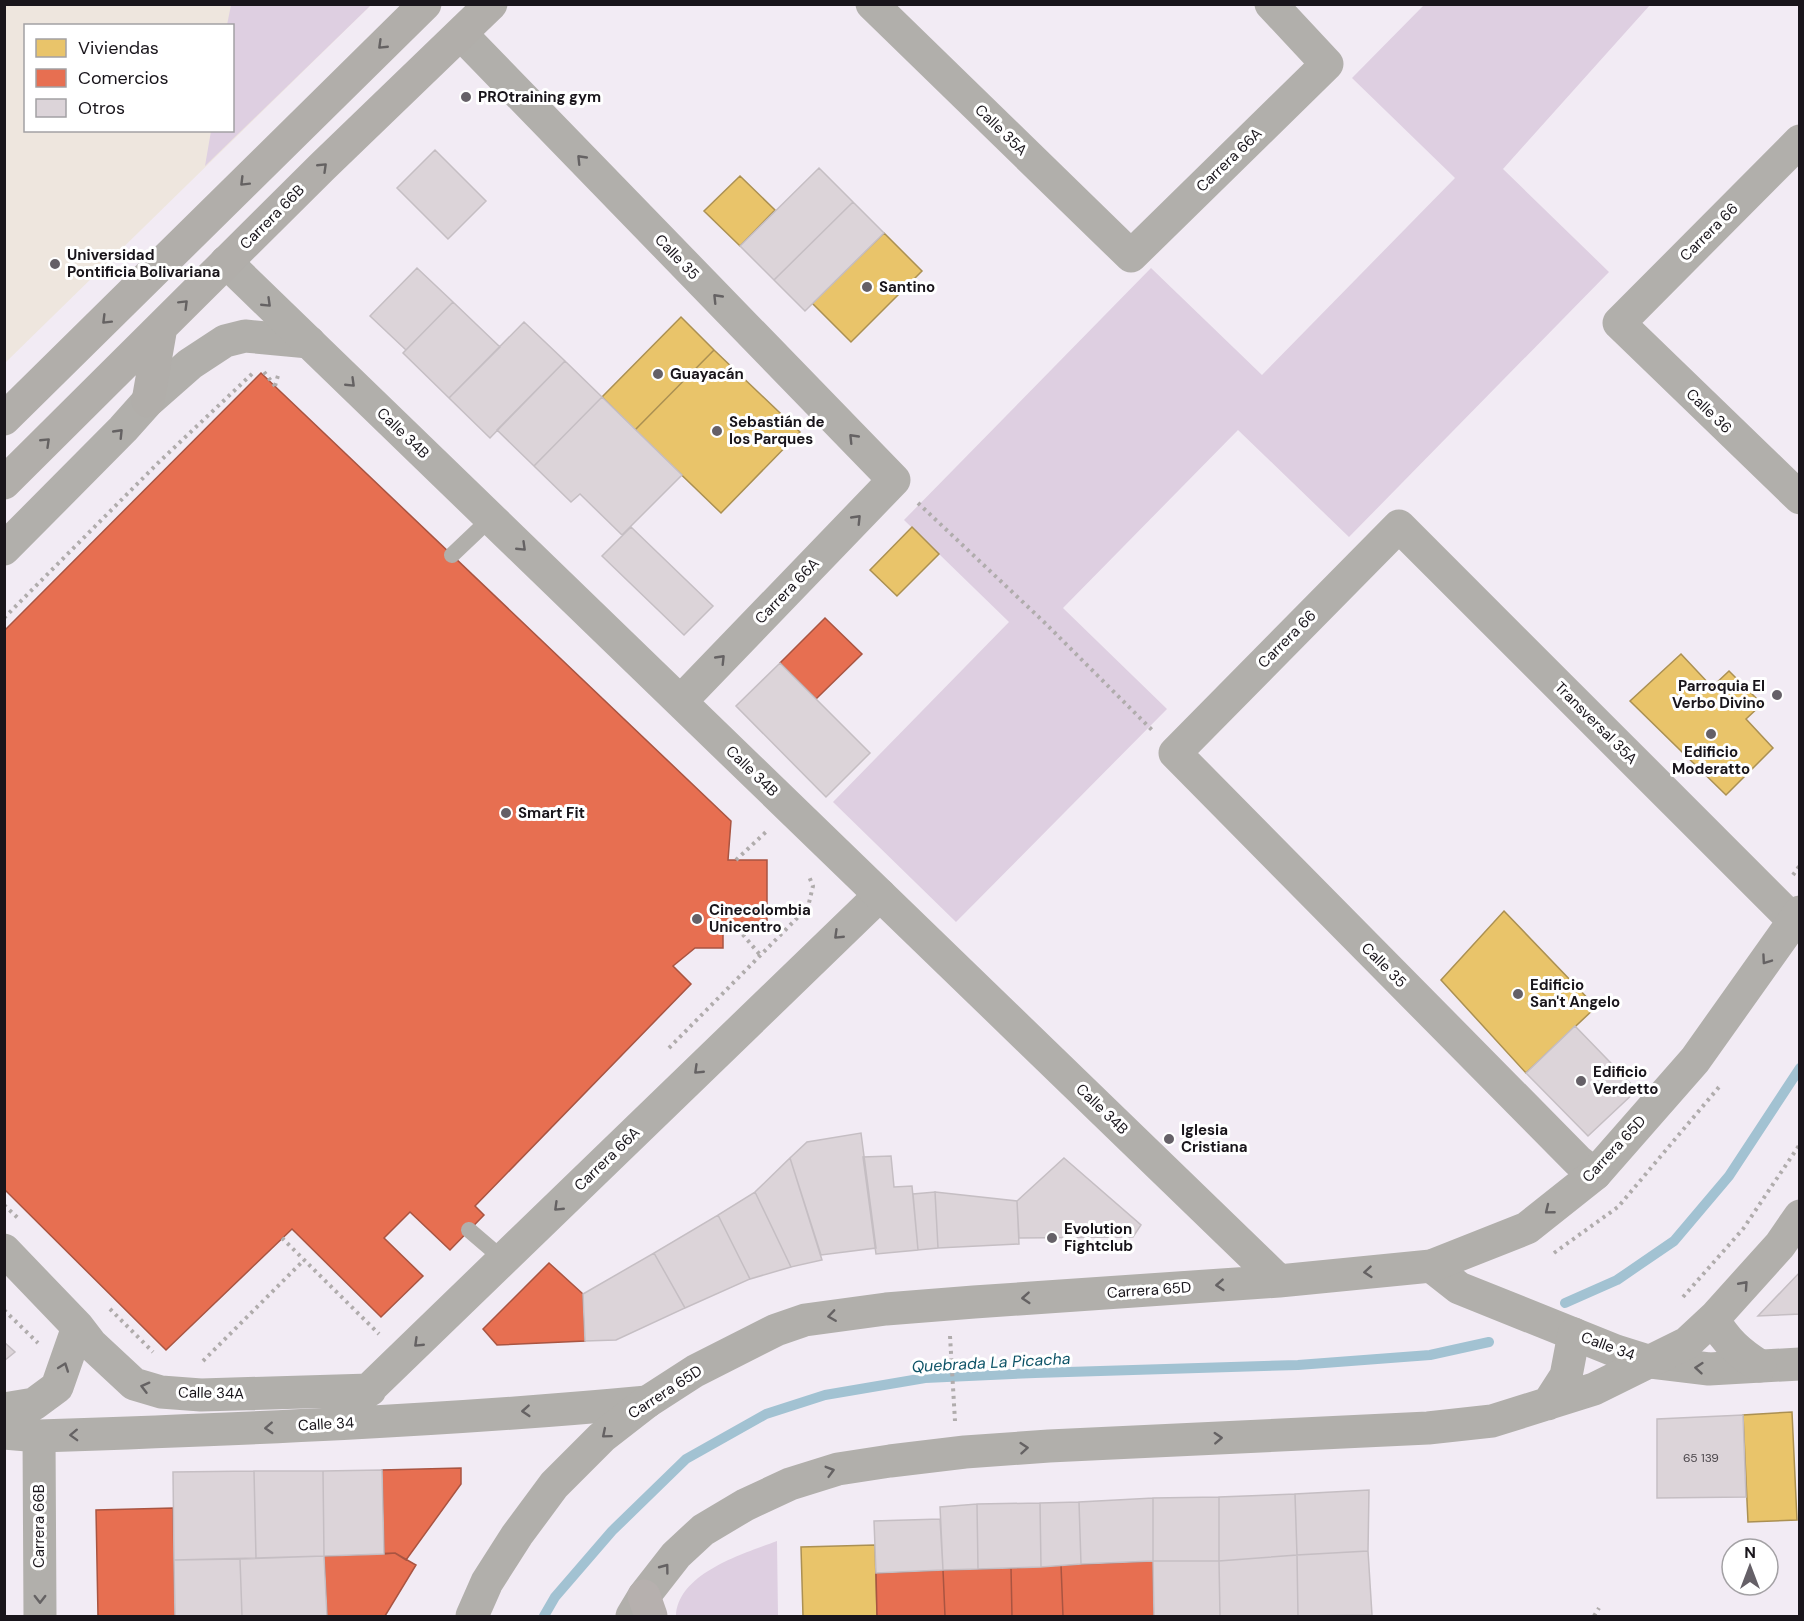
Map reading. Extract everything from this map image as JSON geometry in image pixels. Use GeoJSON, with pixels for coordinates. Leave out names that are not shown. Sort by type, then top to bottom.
{"type":"FeatureCollection","features":[{"type":"Feature","properties":{"kind":"main road"},"geometry":{"type":"LineString","coordinates":[[4,419],[425,4]]}},
{"type":"Feature","properties":{"kind":"main road","name":"Carrera 66B"},"geometry":{"type":"LineString","coordinates":[[4,483],[226,262],[491,4]]}},
{"type":"Feature","properties":{"kind":"main road"},"geometry":{"type":"LineString","coordinates":[[148,401],[161,327]]}},
{"type":"Feature","properties":{"kind":"street","name":"Calle 35A"},"geometry":{"type":"LineString","coordinates":[[872,4],[1131,256]]}},
{"type":"Feature","properties":{"kind":"street","name":"Carrera 66A"},"geometry":{"type":"LineString","coordinates":[[1131,256],[1327,64],[1271,4]]}},
{"type":"Feature","properties":{"kind":"street","name":"Calle 35"},"geometry":{"type":"LineString","coordinates":[[460,34],[894,480]]}},
{"type":"Feature","properties":{"kind":"street","name":"Carrera 66"},"geometry":{"type":"LineString","coordinates":[[1619,323],[1800,141]]}},
{"type":"Feature","properties":{"kind":"street","name":"Calle 34B"},"geometry":{"type":"LineString","coordinates":[[226,262],[1279,1281]]}},
{"type":"Feature","properties":{"kind":"street","name":"Calle 36"},"geometry":{"type":"LineString","coordinates":[[1619,323],[1800,498]]}},
{"type":"Feature","properties":{"kind":"street"},"geometry":{"type":"LineString","coordinates":[[4,549],[148,401],[190,364],[225,341],[245,336],[309,342]]}},
{"type":"Feature","properties":{"kind":"street","name":"Carrera 66A"},"geometry":{"type":"LineString","coordinates":[[681,701],[894,480]]}},
{"type":"Feature","properties":{"kind":"street","name":"Carrera 66"},"geometry":{"type":"LineString","coordinates":[[1175,753],[1399,526]]}},
{"type":"Feature","properties":{"kind":"street","name":"Transversal 35A"},"geometry":{"type":"LineString","coordinates":[[1399,526],[1797,917]]}},
{"type":"Feature","properties":{"kind":"street","name":"Calle 35"},"geometry":{"type":"LineString","coordinates":[[1175,753],[1578,1161],[1595,1174]]}},
{"type":"Feature","properties":{"kind":"street","name":"Carrera 66A"},"geometry":{"type":"LineString","coordinates":[[333,1424],[880,895]]}},
{"type":"Feature","properties":{"kind":"street","name":"Carrera 65D"},"geometry":{"type":"LineString","coordinates":[[472,1617],[487,1582],[517,1535],[554,1485],[602,1437],[647,1402],[695,1371],[776,1330],[805,1320],[886,1310],[1279,1281],[1431,1266],[1527,1228],[1595,1174],[1695,1060],[1797,917]]}},
{"type":"Feature","properties":{"kind":"street"},"geometry":{"type":"LineString","coordinates":[[642,1610],[676,1555],[703,1530],[745,1505],[790,1484],[838,1469],[965,1452],[1049,1446],[1428,1428],[1492,1421],[1594,1389],[1686,1343],[1713,1319],[1779,1245],[1800,1216]]}},
{"type":"Feature","properties":{"kind":"street","name":"Calle 34A"},"geometry":{"type":"LineString","coordinates":[[4,1250],[78,1327],[91,1344],[134,1384],[161,1392],[201,1395],[370,1390]]}},
{"type":"Feature","properties":{"kind":"street","name":"Calle 34"},"geometry":{"type":"LineString","coordinates":[[1431,1266],[1459,1288],[1616,1352],[1651,1362],[1710,1369],[1800,1364]]}},
{"type":"Feature","properties":{"kind":"street"},"geometry":{"type":"LineString","coordinates":[[1713,1319],[1721,1334],[1741,1354],[1760,1366]]}},
{"type":"Feature","properties":{"kind":"street"},"geometry":{"type":"LineString","coordinates":[[4,1409],[34,1404],[57,1387],[78,1327]]}},
{"type":"Feature","properties":{"kind":"street"},"geometry":{"type":"LineString","coordinates":[[1548,1404],[1566,1376],[1574,1334]]}},
{"type":"Feature","properties":{"kind":"street","name":"Calle 34"},"geometry":{"type":"LineString","coordinates":[[4,1434],[39,1436],[333,1424],[647,1402]]}},
{"type":"Feature","properties":{"kind":"street","name":"Carrera 66B"},"geometry":{"type":"LineString","coordinates":[[39,1436],[40,1617]]}},
{"type":"Feature","properties":{"kind":"lane"},"geometry":{"type":"LineString","coordinates":[[452,555],[491,518]]}},
{"type":"Feature","properties":{"kind":"lane"},"geometry":{"type":"LineString","coordinates":[[469,1230],[504,1260]]}},
{"type":"Feature","properties":{"kind":"path"},"geometry":{"type":"LineString","coordinates":[[259,367],[280,370],[275,386],[265,374],[259,367]]}},
{"type":"Feature","properties":{"kind":"path"},"geometry":{"type":"LineString","coordinates":[[4,618],[159,462],[259,367]]}},
{"type":"Feature","properties":{"kind":"path"},"geometry":{"type":"LineString","coordinates":[[894,480],[1044,622],[1175,753]]}},
{"type":"Feature","properties":{"kind":"path"},"geometry":{"type":"LineString","coordinates":[[736,860],[768,831]]}},
{"type":"Feature","properties":{"kind":"path"},"geometry":{"type":"LineString","coordinates":[[733,922],[760,956]]}},
{"type":"Feature","properties":{"kind":"path"},"geometry":{"type":"LineString","coordinates":[[1676,1305],[1743,1229],[1800,1144]]}},
{"type":"Feature","properties":{"kind":"path"},"geometry":{"type":"LineString","coordinates":[[4,1205],[21,1221]]}},
{"type":"Feature","properties":{"kind":"path"},"geometry":{"type":"LineString","coordinates":[[282,1238],[403,1358]]}},
{"type":"Feature","properties":{"kind":"path"},"geometry":{"type":"LineString","coordinates":[[201,1395],[201,1363],[304,1260]]}},
{"type":"Feature","properties":{"kind":"path"},"geometry":{"type":"LineString","coordinates":[[105,1304],[155,1354]]}},
{"type":"Feature","properties":{"kind":"path"},"geometry":{"type":"LineString","coordinates":[[4,1310],[63,1369]]}},
{"type":"Feature","properties":{"kind":"path"},"geometry":{"type":"LineString","coordinates":[[950,1332],[955,1413]]}},
{"type":"Feature","properties":{"kind":"path"},"geometry":{"type":"LineString","coordinates":[[1594,1617],[1599,1608]]}},
{"type":"Feature","properties":{"kind":"shaded area","name":"Universidad Pontificia Bolivariana"},"geometry":{"type":"Polygon","coordinates":[[[5,5],[371,5],[5,363],[5,5]]]}},
{"type":"Feature","properties":{"kind":"shaded area"},"geometry":{"type":"Polygon","coordinates":[[[231,5],[371,5],[205,166],[211,132],[234,132],[234,24],[227,24],[231,5]]]}},
{"type":"Feature","properties":{"kind":"shaded area"},"geometry":{"type":"Polygon","coordinates":[[[1424,5],[1650,5],[1503,169],[1609,272],[1349,537],[1238,430],[1063,608],[1167,709],[956,922],[833,802],[1009,622],[904,520],[1151,268],[1262,375],[1455,178],[1352,78],[1424,5]]]}},
{"type":"Feature","properties":{"kind":"shaded area"},"geometry":{"type":"Polygon","coordinates":[[[777,1541],[778,1616],[676,1616],[680,1601],[688,1588],[700,1577],[731,1559],[777,1541]]]}},
{"type":"Feature","properties":{"kind":"building: Viviendas"},"geometry":{"type":"Polygon","coordinates":[[[740,176],[775,210],[740,246],[704,211],[740,176]]]}},
{"type":"Feature","properties":{"kind":"building: Viviendas","name":"Santino"},"geometry":{"type":"Polygon","coordinates":[[[884,233],[922,271],[851,342],[812,303],[884,233]]]}},
{"type":"Feature","properties":{"kind":"building: Viviendas","name":"Guayacán"},"geometry":{"type":"Polygon","coordinates":[[[681,317],[714,350],[635,430],[602,397],[681,317]]]}},
{"type":"Feature","properties":{"kind":"building: Viviendas","name":"Sebastián de los Parques"},"geometry":{"type":"Polygon","coordinates":[[[714,350],[800,432],[721,513],[635,430],[714,350]]]}},
{"type":"Feature","properties":{"kind":"building: Viviendas"},"geometry":{"type":"Polygon","coordinates":[[[912,527],[939,554],[897,596],[870,570],[912,527]]]}},
{"type":"Feature","properties":{"kind":"building: Viviendas","name":"Edificio Moderatto"},"geometry":{"type":"Polygon","coordinates":[[[1681,654],[1712,687],[1729,671],[1762,704],[1746,719],[1773,748],[1726,795],[1630,701],[1681,654]]]}},
{"type":"Feature","properties":{"kind":"building: Viviendas","name":"Edificio San't Angelo"},"geometry":{"type":"Polygon","coordinates":[[[1504,911],[1596,1007],[1526,1073],[1441,980],[1504,911]]]}},
{"type":"Feature","properties":{"kind":"building: Viviendas"},"geometry":{"type":"Polygon","coordinates":[[[1792,1412],[1797,1520],[1748,1522],[1743,1415],[1792,1412]]]}},
{"type":"Feature","properties":{"kind":"building: Viviendas"},"geometry":{"type":"Polygon","coordinates":[[[875,1545],[877,1616],[803,1616],[801,1547],[875,1545]]]}},
{"type":"Feature","properties":{"kind":"building: Comercios"},"geometry":{"type":"Polygon","coordinates":[[[261,373],[731,821],[728,860],[767,860],[767,922],[723,923],[723,948],[695,948],[673,966],[691,984],[475,1206],[484,1215],[450,1250],[410,1212],[384,1238],[423,1276],[381,1317],[292,1229],[166,1350],[4,1189],[4,631],[261,373]]]}},
{"type":"Feature","properties":{"kind":"building: Comercios"},"geometry":{"type":"Polygon","coordinates":[[[825,618],[862,654],[816,699],[780,663],[825,618]]]}},
{"type":"Feature","properties":{"kind":"building: Comercios"},"geometry":{"type":"Polygon","coordinates":[[[549,1263],[583,1294],[585,1341],[497,1345],[483,1329],[549,1263]]]}},
{"type":"Feature","properties":{"kind":"building: Comercios"},"geometry":{"type":"Polygon","coordinates":[[[461,1468],[461,1484],[406,1560],[395,1553],[384,1554],[382,1470],[461,1468]]]}},
{"type":"Feature","properties":{"kind":"building: Comercios"},"geometry":{"type":"Polygon","coordinates":[[[173,1508],[175,1616],[98,1616],[96,1510],[173,1508]]]}},
{"type":"Feature","properties":{"kind":"building: Comercios"},"geometry":{"type":"Polygon","coordinates":[[[395,1553],[416,1565],[385,1616],[327,1616],[324,1556],[395,1553]]]}},
{"type":"Feature","properties":{"kind":"building: Comercios"},"geometry":{"type":"Polygon","coordinates":[[[1153,1561],[1154,1616],[1063,1616],[1061,1565],[1153,1561]]]}},
{"type":"Feature","properties":{"kind":"building: Comercios"},"geometry":{"type":"Polygon","coordinates":[[[1061,1565],[1063,1616],[1012,1616],[1011,1568],[1061,1565]]]}},
{"type":"Feature","properties":{"kind":"building: Comercios"},"geometry":{"type":"Polygon","coordinates":[[[1011,1568],[1012,1616],[945,1616],[943,1570],[1011,1568]]]}},
{"type":"Feature","properties":{"kind":"building: Comercios"},"geometry":{"type":"Polygon","coordinates":[[[943,1570],[945,1616],[877,1616],[876,1573],[943,1570]]]}},
{"type":"Feature","properties":{"kind":"building: Otros"},"geometry":{"type":"Polygon","coordinates":[[[435,150],[486,201],[448,239],[397,188],[435,150]]]}},
{"type":"Feature","properties":{"kind":"building: Otros"},"geometry":{"type":"Polygon","coordinates":[[[819,168],[853,202],[774,280],[740,246],[819,168]]]}},
{"type":"Feature","properties":{"kind":"building: Otros"},"geometry":{"type":"Polygon","coordinates":[[[853,202],[884,233],[805,311],[774,280],[853,202]]]}},
{"type":"Feature","properties":{"kind":"building: Otros"},"geometry":{"type":"Polygon","coordinates":[[[417,268],[453,302],[406,350],[370,316],[417,268]]]}},
{"type":"Feature","properties":{"kind":"building: Otros"},"geometry":{"type":"Polygon","coordinates":[[[453,302],[500,347],[449,398],[403,353],[453,302]]]}},
{"type":"Feature","properties":{"kind":"building: Otros"},"geometry":{"type":"Polygon","coordinates":[[[524,322],[565,361],[490,438],[449,398],[524,322]]]}},
{"type":"Feature","properties":{"kind":"building: Otros"},"geometry":{"type":"Polygon","coordinates":[[[565,361],[602,397],[534,466],[497,430],[565,361]]]}},
{"type":"Feature","properties":{"kind":"building: Otros"},"geometry":{"type":"Polygon","coordinates":[[[602,397],[682,475],[622,535],[580,494],[571,502],[534,466],[602,397]]]}},
{"type":"Feature","properties":{"kind":"building: Otros"},"geometry":{"type":"Polygon","coordinates":[[[631,527],[713,606],[684,635],[602,556],[631,527]]]}},
{"type":"Feature","properties":{"kind":"building: Otros"},"geometry":{"type":"Polygon","coordinates":[[[780,663],[870,753],[826,797],[736,706],[780,663]]]}},
{"type":"Feature","properties":{"kind":"building: Otros","name":"Edificio Verdetto"},"geometry":{"type":"Polygon","coordinates":[[[1575,1026],[1637,1090],[1588,1136],[1526,1073],[1575,1026]]]}},
{"type":"Feature","properties":{"kind":"building: Otros"},"geometry":{"type":"Polygon","coordinates":[[[861,1133],[876,1248],[821,1255],[790,1158],[807,1142],[861,1133]]]}},
{"type":"Feature","properties":{"kind":"building: Otros"},"geometry":{"type":"Polygon","coordinates":[[[891,1156],[894,1187],[912,1186],[918,1250],[876,1254],[863,1157],[891,1156]]]}},
{"type":"Feature","properties":{"kind":"building: Otros"},"geometry":{"type":"Polygon","coordinates":[[[790,1158],[822,1260],[791,1267],[755,1192],[790,1158]]]}},
{"type":"Feature","properties":{"kind":"building: Otros"},"geometry":{"type":"Polygon","coordinates":[[[1064,1158],[1141,1225],[1133,1237],[1019,1238],[1017,1201],[1064,1158]]]}},
{"type":"Feature","properties":{"kind":"building: Otros"},"geometry":{"type":"Polygon","coordinates":[[[755,1192],[791,1267],[750,1279],[718,1215],[755,1192]]]}},
{"type":"Feature","properties":{"kind":"building: Otros"},"geometry":{"type":"Polygon","coordinates":[[[935,1192],[938,1248],[918,1250],[913,1194],[935,1192]]]}},
{"type":"Feature","properties":{"kind":"building: Otros"},"geometry":{"type":"Polygon","coordinates":[[[935,1192],[1017,1201],[1019,1244],[938,1248],[935,1192]]]}},
{"type":"Feature","properties":{"kind":"building: Otros"},"geometry":{"type":"Polygon","coordinates":[[[718,1215],[750,1279],[685,1308],[654,1253],[718,1215]]]}},
{"type":"Feature","properties":{"kind":"building: Otros"},"geometry":{"type":"Polygon","coordinates":[[[654,1253],[685,1308],[616,1340],[585,1341],[583,1294],[654,1253]]]}},
{"type":"Feature","properties":{"kind":"building: Otros"},"geometry":{"type":"Polygon","coordinates":[[[1800,1272],[1800,1314],[1758,1316],[1800,1272]]]}},
{"type":"Feature","properties":{"kind":"building: Otros"},"geometry":{"type":"Polygon","coordinates":[[[4,1342],[15,1352],[4,1361],[4,1342]]]}},
{"type":"Feature","properties":{"kind":"building: Otros"},"geometry":{"type":"Polygon","coordinates":[[[1743,1415],[1746,1497],[1657,1498],[1657,1419],[1743,1415]]]}},
{"type":"Feature","properties":{"kind":"building: Otros"},"geometry":{"type":"Polygon","coordinates":[[[382,1470],[384,1554],[324,1556],[323,1471],[382,1470]]]}},
{"type":"Feature","properties":{"kind":"building: Otros"},"geometry":{"type":"Polygon","coordinates":[[[254,1471],[323,1471],[324,1556],[256,1558],[254,1471]]]}},
{"type":"Feature","properties":{"kind":"building: Otros"},"geometry":{"type":"Polygon","coordinates":[[[254,1471],[256,1558],[174,1560],[173,1472],[254,1471]]]}},
{"type":"Feature","properties":{"kind":"building: Otros"},"geometry":{"type":"Polygon","coordinates":[[[1369,1490],[1368,1551],[1297,1555],[1295,1494],[1369,1490]]]}},
{"type":"Feature","properties":{"kind":"building: Otros"},"geometry":{"type":"Polygon","coordinates":[[[1295,1494],[1297,1555],[1219,1561],[1219,1497],[1295,1494]]]}},
{"type":"Feature","properties":{"kind":"building: Otros"},"geometry":{"type":"Polygon","coordinates":[[[1219,1497],[1219,1561],[1153,1561],[1153,1498],[1219,1497]]]}},
{"type":"Feature","properties":{"kind":"building: Otros"},"geometry":{"type":"Polygon","coordinates":[[[1153,1498],[1153,1561],[1081,1564],[1079,1502],[1153,1498]]]}},
{"type":"Feature","properties":{"kind":"building: Otros"},"geometry":{"type":"Polygon","coordinates":[[[1079,1502],[1081,1564],[1041,1567],[1040,1503],[1079,1502]]]}},
{"type":"Feature","properties":{"kind":"building: Otros"},"geometry":{"type":"Polygon","coordinates":[[[1040,1503],[1041,1567],[978,1569],[977,1504],[1040,1503]]]}},
{"type":"Feature","properties":{"kind":"building: Otros"},"geometry":{"type":"Polygon","coordinates":[[[977,1504],[978,1569],[943,1570],[940,1507],[977,1504]]]}},
{"type":"Feature","properties":{"kind":"building: Otros"},"geometry":{"type":"Polygon","coordinates":[[[940,1519],[943,1570],[876,1573],[874,1521],[940,1519]]]}},
{"type":"Feature","properties":{"kind":"building: Otros"},"geometry":{"type":"Polygon","coordinates":[[[1368,1551],[1372,1615],[1298,1616],[1297,1555],[1368,1551]]]}},
{"type":"Feature","properties":{"kind":"building: Otros"},"geometry":{"type":"Polygon","coordinates":[[[1297,1555],[1298,1616],[1220,1616],[1219,1561],[1297,1555]]]}},
{"type":"Feature","properties":{"kind":"building: Otros"},"geometry":{"type":"Polygon","coordinates":[[[324,1556],[327,1616],[242,1616],[240,1559],[324,1556]]]}},
{"type":"Feature","properties":{"kind":"building: Otros"},"geometry":{"type":"Polygon","coordinates":[[[240,1559],[242,1616],[175,1616],[174,1560],[240,1559]]]}},
{"type":"Feature","properties":{"kind":"building: Otros"},"geometry":{"type":"Polygon","coordinates":[[[1153,1561],[1219,1561],[1220,1616],[1154,1616],[1153,1561]]]}},
{"type":"Feature","properties":{"kind":"waterway","name":"Quebrada La Picacha"},"geometry":{"type":"LineString","coordinates":[[1565,1303],[1617,1280],[1674,1241],[1729,1176],[1800,1068]]}},
{"type":"Feature","properties":{"kind":"waterway","name":"Quebrada La Picacha"},"geometry":{"type":"LineString","coordinates":[[544,1616],[555,1597],[612,1531],[686,1459],[766,1414],[825,1395],[925,1378],[1298,1365],[1430,1355],[1489,1342]]}},
{"type":"Feature","properties":{"kind":"place","name":"PROtraining gym"},"geometry":{"type":"Point","coordinates":[466,97]}},
{"type":"Feature","properties":{"kind":"place","name":"Universidad Pontificia Bolivariana"},"geometry":{"type":"Point","coordinates":[55,264]}},
{"type":"Feature","properties":{"kind":"place","name":"Santino"},"geometry":{"type":"Point","coordinates":[867,287]}},
{"type":"Feature","properties":{"kind":"place","name":"Guayacán"},"geometry":{"type":"Point","coordinates":[658,374]}},
{"type":"Feature","properties":{"kind":"place","name":"Sebastián de los Parques"},"geometry":{"type":"Point","coordinates":[717,431]}},
{"type":"Feature","properties":{"kind":"place","name":"Parroquia El Verbo Divino"},"geometry":{"type":"Point","coordinates":[1777,695]}},
{"type":"Feature","properties":{"kind":"place","name":"Edificio Moderatto"},"geometry":{"type":"Point","coordinates":[1711,734]}},
{"type":"Feature","properties":{"kind":"place","name":"Smart Fit"},"geometry":{"type":"Point","coordinates":[506,813]}},
{"type":"Feature","properties":{"kind":"place","name":"Cinecolombia Unicentro"},"geometry":{"type":"Point","coordinates":[697,919]}},
{"type":"Feature","properties":{"kind":"place","name":"Edificio San't Angelo"},"geometry":{"type":"Point","coordinates":[1518,994]}},
{"type":"Feature","properties":{"kind":"place","name":"Edificio Verdetto"},"geometry":{"type":"Point","coordinates":[1581,1081]}},
{"type":"Feature","properties":{"kind":"place","name":"Iglesia Cristiana"},"geometry":{"type":"Point","coordinates":[1169,1139]}},
{"type":"Feature","properties":{"kind":"place","name":"Evolution Fightclub"},"geometry":{"type":"Point","coordinates":[1052,1238]}}]}
